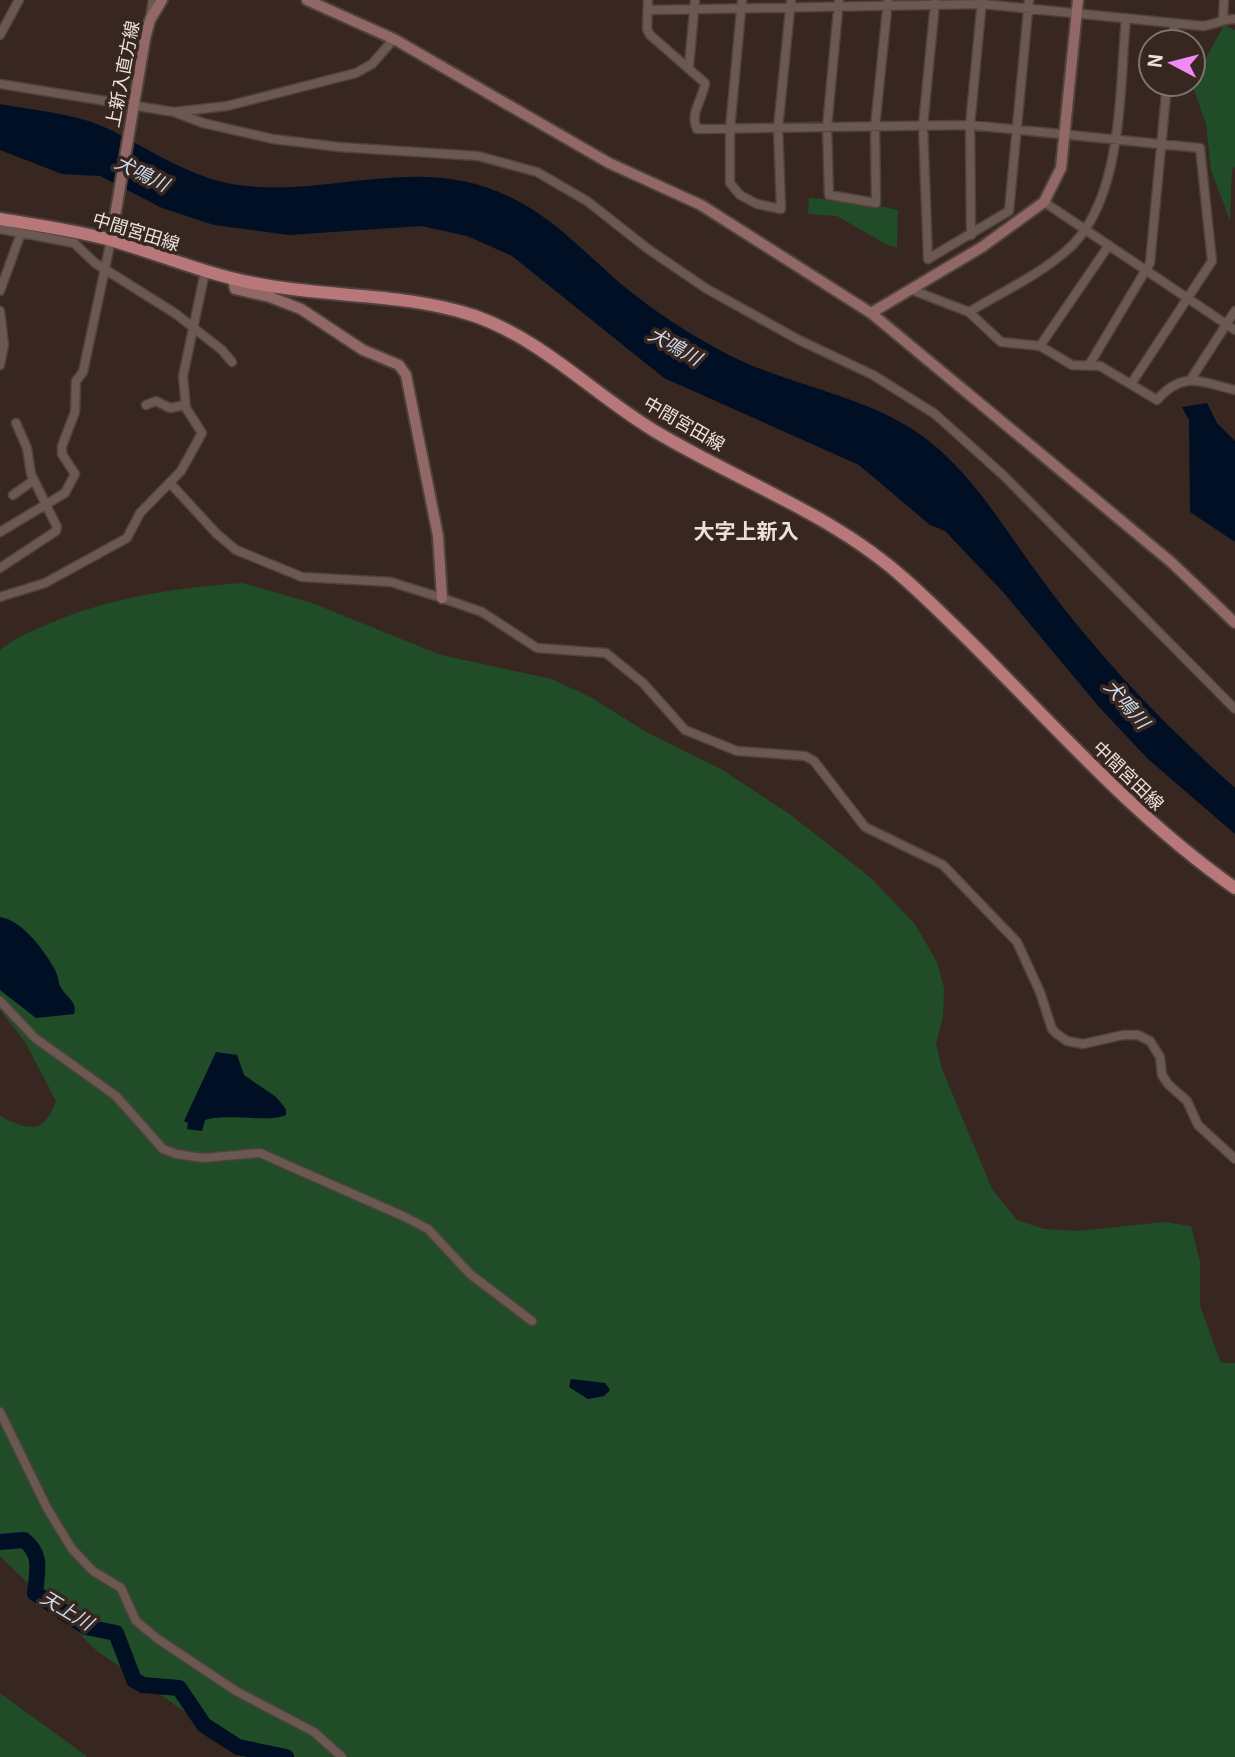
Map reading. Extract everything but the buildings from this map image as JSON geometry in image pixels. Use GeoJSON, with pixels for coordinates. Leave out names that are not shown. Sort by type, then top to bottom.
{"type":"FeatureCollection","features":[{"type":"Feature","properties":{"kind":"main road","name":"中間宮田線"},"geometry":{"type":"LineString","coordinates":[[0,219],[111,240],[233,279],[325,295],[392,299],[454,310],[517,334],[656,432],[856,541],[905,579],[1125,801],[1166,837],[1235,888]]}},
{"type":"Feature","properties":{"kind":"street"},"geometry":{"type":"LineString","coordinates":[[0,35],[19,0]]}},
{"type":"Feature","properties":{"kind":"street"},"geometry":{"type":"LineString","coordinates":[[150,20],[153,0]]}},
{"type":"Feature","properties":{"kind":"street","name":"上新入直方線"},"geometry":{"type":"LineString","coordinates":[[111,240],[150,20],[162,0]]}},
{"type":"Feature","properties":{"kind":"street"},"geometry":{"type":"LineString","coordinates":[[308,0],[394,39],[609,163],[701,205],[871,313],[1171,562],[1235,623]]}},
{"type":"Feature","properties":{"kind":"street"},"geometry":{"type":"LineString","coordinates":[[648,0],[647,29],[650,36],[689,66],[705,83],[696,112],[697,129],[970,125],[1200,148],[1213,255],[1131,384]]}},
{"type":"Feature","properties":{"kind":"street"},"geometry":{"type":"LineString","coordinates":[[871,313],[982,247],[1044,202],[1061,168],[1078,0]]}},
{"type":"Feature","properties":{"kind":"street"},"geometry":{"type":"LineString","coordinates":[[1223,19],[1224,0]]}},
{"type":"Feature","properties":{"kind":"street"},"geometry":{"type":"LineString","coordinates":[[648,10],[695,5],[982,2],[1029,4],[1076,13],[1174,23],[1214,24],[1223,19],[1235,19]]}},
{"type":"Feature","properties":{"kind":"street"},"geometry":{"type":"LineString","coordinates":[[971,235],[970,125],[982,2]]}},
{"type":"Feature","properties":{"kind":"street"},"geometry":{"type":"LineString","coordinates":[[839,3],[827,127],[829,195],[876,203],[875,127],[888,3]]}},
{"type":"Feature","properties":{"kind":"street"},"geometry":{"type":"LineString","coordinates":[[935,3],[923,126],[928,259],[1009,211],[1029,4]]}},
{"type":"Feature","properties":{"kind":"street"},"geometry":{"type":"LineString","coordinates":[[742,4],[730,130],[730,183],[740,195],[757,204],[781,209],[778,128],[791,4]]}},
{"type":"Feature","properties":{"kind":"street"},"geometry":{"type":"LineString","coordinates":[[689,66],[695,5]]}},
{"type":"Feature","properties":{"kind":"street"},"geometry":{"type":"LineString","coordinates":[[969,312],[1065,253],[1086,230],[1102,202],[1108,184],[1114,139],[1126,18]]}},
{"type":"Feature","properties":{"kind":"street"},"geometry":{"type":"LineString","coordinates":[[1173,28],[1174,23]]}},
{"type":"Feature","properties":{"kind":"street"},"geometry":{"type":"LineString","coordinates":[[0,84],[133,108],[174,112],[227,106],[356,73],[372,64],[394,39]]}},
{"type":"Feature","properties":{"kind":"street"},"geometry":{"type":"LineString","coordinates":[[1089,365],[1147,270],[1166,98]]}},
{"type":"Feature","properties":{"kind":"street"},"geometry":{"type":"LineString","coordinates":[[174,112],[203,123],[273,139],[339,148],[478,156],[537,172],[587,201],[648,249],[707,289],[799,340],[873,376],[935,414],[1003,475],[1235,709]]}},
{"type":"Feature","properties":{"kind":"street"},"geometry":{"type":"LineString","coordinates":[[1044,202],[1235,330]]}},
{"type":"Feature","properties":{"kind":"street"},"geometry":{"type":"LineString","coordinates":[[0,229],[74,243],[95,263],[106,267],[194,328],[232,362]]}},
{"type":"Feature","properties":{"kind":"street"},"geometry":{"type":"LineString","coordinates":[[0,291],[21,233]]}},
{"type":"Feature","properties":{"kind":"street"},"geometry":{"type":"LineString","coordinates":[[0,532],[65,493],[75,474],[62,454],[62,446],[72,426],[76,381],[83,372],[111,240]]}},
{"type":"Feature","properties":{"kind":"street"},"geometry":{"type":"LineString","coordinates":[[1040,346],[1109,246]]}},
{"type":"Feature","properties":{"kind":"street"},"geometry":{"type":"LineString","coordinates":[[0,597],[45,583],[114,548],[127,538],[140,513],[181,471],[202,433],[185,405],[183,376],[205,272]]}},
{"type":"Feature","properties":{"kind":"street"},"geometry":{"type":"LineString","coordinates":[[233,279],[235,289],[270,297],[301,309],[363,350],[399,365],[406,375],[438,536],[442,598]]}},
{"type":"Feature","properties":{"kind":"street"},"geometry":{"type":"LineString","coordinates":[[912,289],[969,312],[1001,342],[1040,346],[1072,365],[1100,366],[1157,400],[1166,389],[1191,379],[1235,311]]}},
{"type":"Feature","properties":{"kind":"street"},"geometry":{"type":"LineString","coordinates":[[0,311],[4,345],[0,365]]}},
{"type":"Feature","properties":{"kind":"street"},"geometry":{"type":"LineString","coordinates":[[1191,379],[1235,390]]}},
{"type":"Feature","properties":{"kind":"street"},"geometry":{"type":"LineString","coordinates":[[146,405],[156,401],[170,408],[185,405]]}},
{"type":"Feature","properties":{"kind":"street"},"geometry":{"type":"LineString","coordinates":[[0,568],[57,527],[34,480],[27,448],[16,423]]}},
{"type":"Feature","properties":{"kind":"street"},"geometry":{"type":"LineString","coordinates":[[13,495],[34,480]]}},
{"type":"Feature","properties":{"kind":"street"},"geometry":{"type":"LineString","coordinates":[[170,483],[216,534],[236,550],[302,577],[391,582],[442,598],[482,612],[537,648],[606,653],[613,656],[685,730],[737,751],[805,756],[814,761],[865,827],[943,866],[1017,942],[1040,992],[1052,1029],[1057,1034],[1067,1041],[1083,1044],[1123,1035],[1138,1035],[1150,1041],[1160,1057],[1162,1075],[1168,1084],[1187,1101],[1198,1125],[1235,1159]]}},
{"type":"Feature","properties":{"kind":"street"},"geometry":{"type":"LineString","coordinates":[[0,1001],[35,1038],[116,1096],[163,1149],[203,1158],[260,1153],[405,1217],[428,1229],[470,1274],[532,1321]]}},
{"type":"Feature","properties":{"kind":"street"},"geometry":{"type":"LineString","coordinates":[[0,1412],[47,1508],[72,1549],[93,1571],[121,1588],[136,1621],[158,1639],[236,1691],[314,1732],[342,1757]]}},
{"type":"Feature","properties":{"kind":"green space"},"geometry":{"type":"Polygon","coordinates":[[[1224,25],[1235,30],[1235,167],[1232,170],[1230,221],[1211,170],[1206,124],[1197,98],[1207,98],[1207,56],[1224,25]]]}},
{"type":"Feature","properties":{"kind":"green space"},"geometry":{"type":"Polygon","coordinates":[[[809,198],[861,202],[898,210],[897,247],[889,246],[837,216],[808,214],[809,198]]]}},
{"type":"Feature","properties":{"kind":"green space"},"geometry":{"type":"Polygon","coordinates":[[[243,583],[312,603],[441,655],[552,679],[592,698],[648,733],[721,769],[788,813],[870,877],[915,924],[937,962],[944,988],[943,1017],[936,1044],[942,1069],[992,1189],[1017,1220],[1044,1229],[1078,1231],[1164,1222],[1191,1226],[1200,1262],[1200,1306],[1221,1363],[1235,1363],[1235,1757],[243,1757],[214,1732],[97,1651],[0,1556],[0,1116],[27,1127],[34,1127],[46,1120],[56,1101],[25,1042],[0,1010],[0,650],[29,633],[119,600],[168,591],[243,583]]]}},
{"type":"Feature","properties":{"kind":"green space"},"geometry":{"type":"Polygon","coordinates":[[[0,1693],[85,1755],[87,1757],[0,1757],[0,1693]]]}},
{"type":"Feature","properties":{"kind":"water","name":"犬鳴川"},"geometry":{"type":"Polygon","coordinates":[[[0,104],[65,115],[102,126],[184,168],[238,185],[307,186],[408,177],[442,178],[476,184],[526,205],[568,236],[634,294],[703,341],[760,369],[842,397],[894,419],[919,434],[957,467],[983,498],[1064,609],[1110,664],[1183,740],[1235,788],[1235,834],[1148,759],[1099,707],[1003,592],[945,531],[930,525],[859,465],[664,378],[512,256],[467,236],[421,226],[289,235],[214,225],[162,208],[100,176],[62,174],[0,150],[0,104]]]}},
{"type":"Feature","properties":{"kind":"water"},"geometry":{"type":"Polygon","coordinates":[[[1207,403],[1217,423],[1235,441],[1235,542],[1190,512],[1189,420],[1182,407],[1207,403]]]}},
{"type":"Feature","properties":{"kind":"water"},"geometry":{"type":"Polygon","coordinates":[[[0,917],[16,924],[39,946],[55,970],[62,990],[73,1002],[74,1014],[36,1018],[0,990],[0,917]]]}},
{"type":"Feature","properties":{"kind":"water"},"geometry":{"type":"Polygon","coordinates":[[[216,1052],[237,1055],[244,1075],[276,1097],[286,1109],[286,1115],[270,1118],[214,1118],[205,1120],[202,1131],[187,1129],[188,1123],[184,1121],[216,1052]]]}},
{"type":"Feature","properties":{"kind":"water"},"geometry":{"type":"Polygon","coordinates":[[[571,1379],[605,1383],[610,1390],[604,1396],[588,1399],[569,1387],[571,1379]]]}},
{"type":"Feature","properties":{"kind":"waterway","name":"天上川"},"geometry":{"type":"LineString","coordinates":[[0,1542],[24,1540],[30,1546],[37,1564],[35,1593],[86,1627],[116,1633],[134,1680],[143,1685],[179,1688],[204,1725],[238,1747],[286,1757]]}},
{"type":"Feature","properties":{"kind":"district","name":"大字上新入"},"geometry":{"type":"Point","coordinates":[746,532]}}]}
